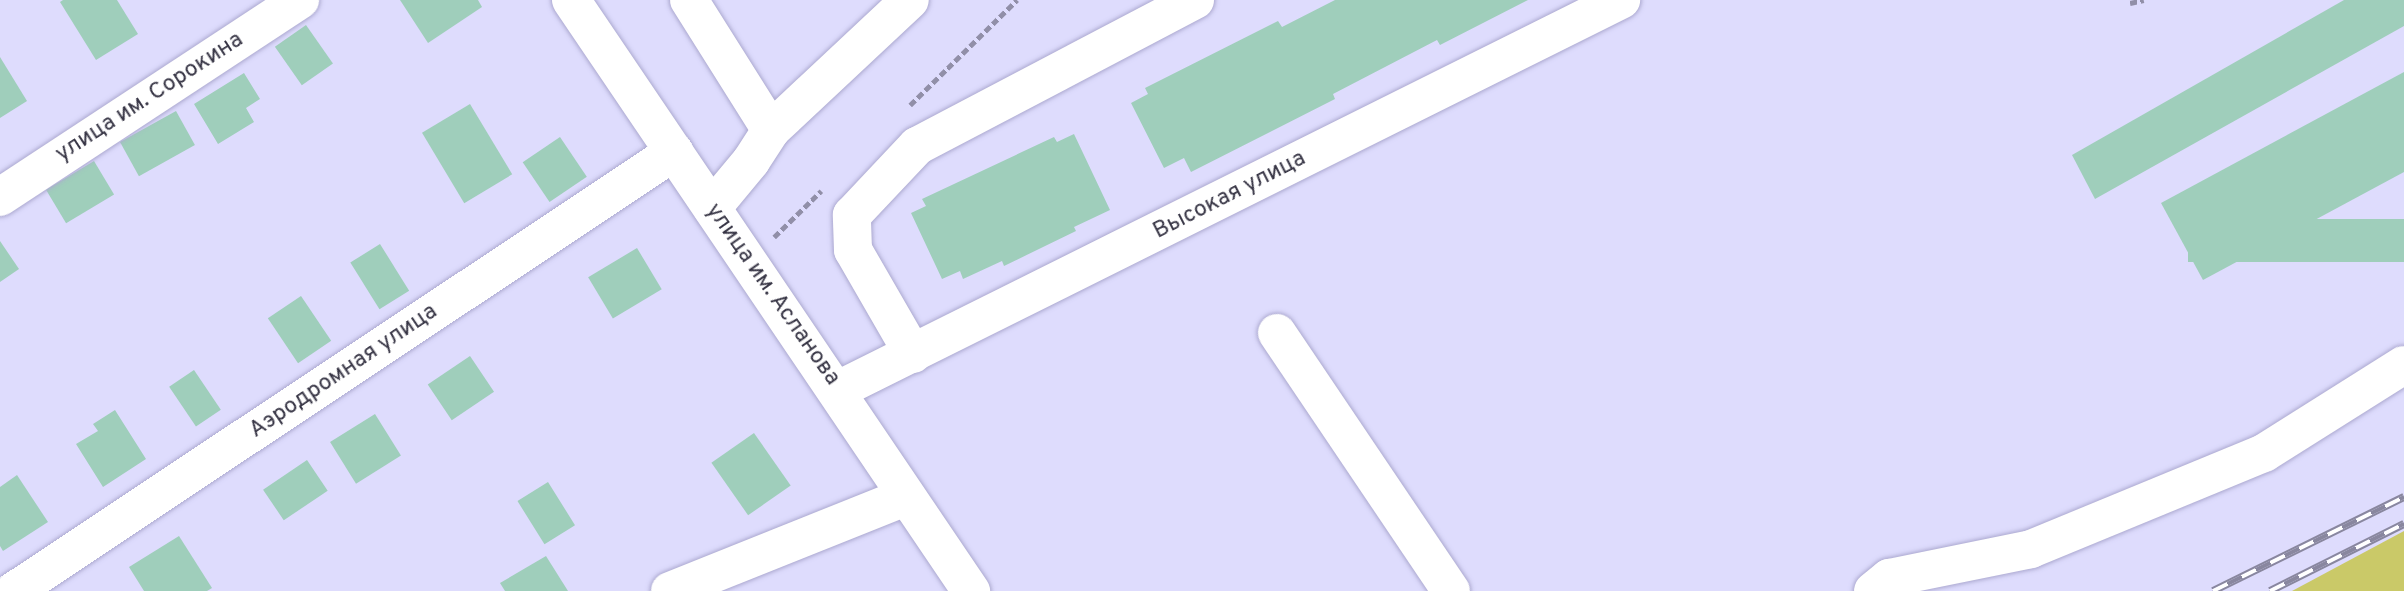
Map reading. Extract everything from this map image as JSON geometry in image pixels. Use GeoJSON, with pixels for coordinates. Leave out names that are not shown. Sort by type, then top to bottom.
{"type":"FeatureCollection","features":[{"type":"Feature","properties":{"kind":"street","name":"улица им. Сорокина"},"geometry":{"type":"LineString","coordinates":[[0,197],[300,0]]}},
{"type":"Feature","properties":{"kind":"street","name":"улица им. Асланова"},"geometry":{"type":"LineString","coordinates":[[571,0],[838,390],[905,497],[971,591]]}},
{"type":"Feature","properties":{"kind":"street"},"geometry":{"type":"LineString","coordinates":[[690,0],[761,146]]}},
{"type":"Feature","properties":{"kind":"street"},"geometry":{"type":"LineString","coordinates":[[712,208],[761,146],[910,0]]}},
{"type":"Feature","properties":{"kind":"street"},"geometry":{"type":"LineString","coordinates":[[912,354],[853,250],[852,215],[917,146],[1195,0]]}},
{"type":"Feature","properties":{"kind":"street","name":"Высокая улица"},"geometry":{"type":"LineString","coordinates":[[838,390],[1621,0]]}},
{"type":"Feature","properties":{"kind":"street","name":"Аэродромная улица"},"geometry":{"type":"LineString","coordinates":[[14,591],[674,152]]}},
{"type":"Feature","properties":{"kind":"street"},"geometry":{"type":"LineString","coordinates":[[1277,332],[1451,591]]}},
{"type":"Feature","properties":{"kind":"street"},"geometry":{"type":"LineString","coordinates":[[1872,591],[1889,578],[2031,549],[2264,453],[2404,365]]}},
{"type":"Feature","properties":{"kind":"street"},"geometry":{"type":"LineString","coordinates":[[670,591],[905,497]]}},
{"type":"Feature","properties":{"kind":"path"},"geometry":{"type":"LineString","coordinates":[[2130,3],[2144,0]]}},
{"type":"Feature","properties":{"kind":"shaded area"},"geometry":{"type":"Polygon","coordinates":[[[2404,531],[2404,591],[2292,591],[2404,531]]]}},
{"type":"Feature","properties":{"kind":"building"},"geometry":{"type":"Polygon","coordinates":[[[117,0],[138,34],[96,60],[60,2],[117,0]]]}},
{"type":"Feature","properties":{"kind":"building"},"geometry":{"type":"Polygon","coordinates":[[[400,0],[478,0],[482,7],[428,43],[400,0]]]}},
{"type":"Feature","properties":{"kind":"building"},"geometry":{"type":"Polygon","coordinates":[[[1335,0],[1528,0],[1440,45],[1437,40],[1333,94],[1335,99],[1191,172],[1184,158],[1164,168],[1131,103],[1148,94],[1145,88],[1278,21],[1282,27],[1335,0]]]}},
{"type":"Feature","properties":{"kind":"building"},"geometry":{"type":"Polygon","coordinates":[[[2344,0],[2404,0],[2404,26],[2095,199],[2072,155],[2344,0]]]}},
{"type":"Feature","properties":{"kind":"building"},"geometry":{"type":"Polygon","coordinates":[[[306,25],[333,64],[302,85],[275,47],[306,25]]]}},
{"type":"Feature","properties":{"kind":"building"},"geometry":{"type":"Polygon","coordinates":[[[0,57],[27,101],[0,118],[0,57]]]}},
{"type":"Feature","properties":{"kind":"building"},"geometry":{"type":"Polygon","coordinates":[[[2404,72],[2404,172],[2203,280],[2161,203],[2404,72]]]}},
{"type":"Feature","properties":{"kind":"building"},"geometry":{"type":"Polygon","coordinates":[[[244,73],[260,99],[246,108],[254,122],[218,144],[194,104],[244,73]]]}},
{"type":"Feature","properties":{"kind":"building"},"geometry":{"type":"Polygon","coordinates":[[[470,104],[512,174],[464,203],[422,133],[470,104]]]}},
{"type":"Feature","properties":{"kind":"building"},"geometry":{"type":"Polygon","coordinates":[[[176,111],[195,145],[139,176],[120,142],[176,111]]]}},
{"type":"Feature","properties":{"kind":"building"},"geometry":{"type":"Polygon","coordinates":[[[1074,134],[1110,210],[1074,227],[1076,231],[1004,266],[1002,261],[963,279],[960,271],[942,279],[911,213],[926,206],[922,199],[1054,137],[1057,142],[1074,134]]]}},
{"type":"Feature","properties":{"kind":"building"},"geometry":{"type":"Polygon","coordinates":[[[560,137],[587,177],[550,202],[523,162],[560,137]]]}},
{"type":"Feature","properties":{"kind":"building"},"geometry":{"type":"Polygon","coordinates":[[[94,161],[114,194],[66,223],[46,190],[94,161]]]}},
{"type":"Feature","properties":{"kind":"building"},"geometry":{"type":"Polygon","coordinates":[[[2188,219],[2404,219],[2404,262],[2188,262],[2188,219]]]}},
{"type":"Feature","properties":{"kind":"building"},"geometry":{"type":"Polygon","coordinates":[[[0,241],[19,269],[0,282],[0,241]]]}},
{"type":"Feature","properties":{"kind":"building"},"geometry":{"type":"Polygon","coordinates":[[[380,244],[409,291],[379,309],[350,263],[380,244]]]}},
{"type":"Feature","properties":{"kind":"building"},"geometry":{"type":"Polygon","coordinates":[[[637,248],[662,289],[613,319],[588,277],[637,248]]]}},
{"type":"Feature","properties":{"kind":"building"},"geometry":{"type":"Polygon","coordinates":[[[301,296],[331,341],[298,363],[268,318],[301,296]]]}},
{"type":"Feature","properties":{"kind":"building"},"geometry":{"type":"Polygon","coordinates":[[[470,356],[494,392],[452,420],[428,385],[470,356]]]}},
{"type":"Feature","properties":{"kind":"building"},"geometry":{"type":"Polygon","coordinates":[[[194,370],[221,410],[196,427],[169,387],[194,370]]]}},
{"type":"Feature","properties":{"kind":"building"},"geometry":{"type":"Polygon","coordinates":[[[115,410],[146,459],[103,487],[76,444],[98,431],[93,424],[115,410]]]}},
{"type":"Feature","properties":{"kind":"building"},"geometry":{"type":"Polygon","coordinates":[[[375,414],[401,456],[356,484],[330,442],[375,414]]]}},
{"type":"Feature","properties":{"kind":"building"},"geometry":{"type":"Polygon","coordinates":[[[754,433],[791,485],[748,515],[711,463],[754,433]]]}},
{"type":"Feature","properties":{"kind":"building"},"geometry":{"type":"Polygon","coordinates":[[[307,460],[328,491],[284,520],[263,490],[307,460]]]}},
{"type":"Feature","properties":{"kind":"building"},"geometry":{"type":"Polygon","coordinates":[[[17,475],[48,522],[3,551],[0,546],[0,487],[17,475]]]}},
{"type":"Feature","properties":{"kind":"building"},"geometry":{"type":"Polygon","coordinates":[[[548,482],[575,525],[544,544],[517,501],[548,482]]]}},
{"type":"Feature","properties":{"kind":"building"},"geometry":{"type":"Polygon","coordinates":[[[179,536],[212,588],[207,591],[144,591],[129,567],[179,536]]]}},
{"type":"Feature","properties":{"kind":"building"},"geometry":{"type":"Polygon","coordinates":[[[546,556],[568,591],[505,591],[500,583],[546,556]]]}},
{"type":"Feature","properties":{"kind":"railway"},"geometry":{"type":"LineString","coordinates":[[2213,591],[2404,497]]}},
{"type":"Feature","properties":{"kind":"railway"},"geometry":{"type":"LineString","coordinates":[[2270,591],[2404,524]]}}]}
